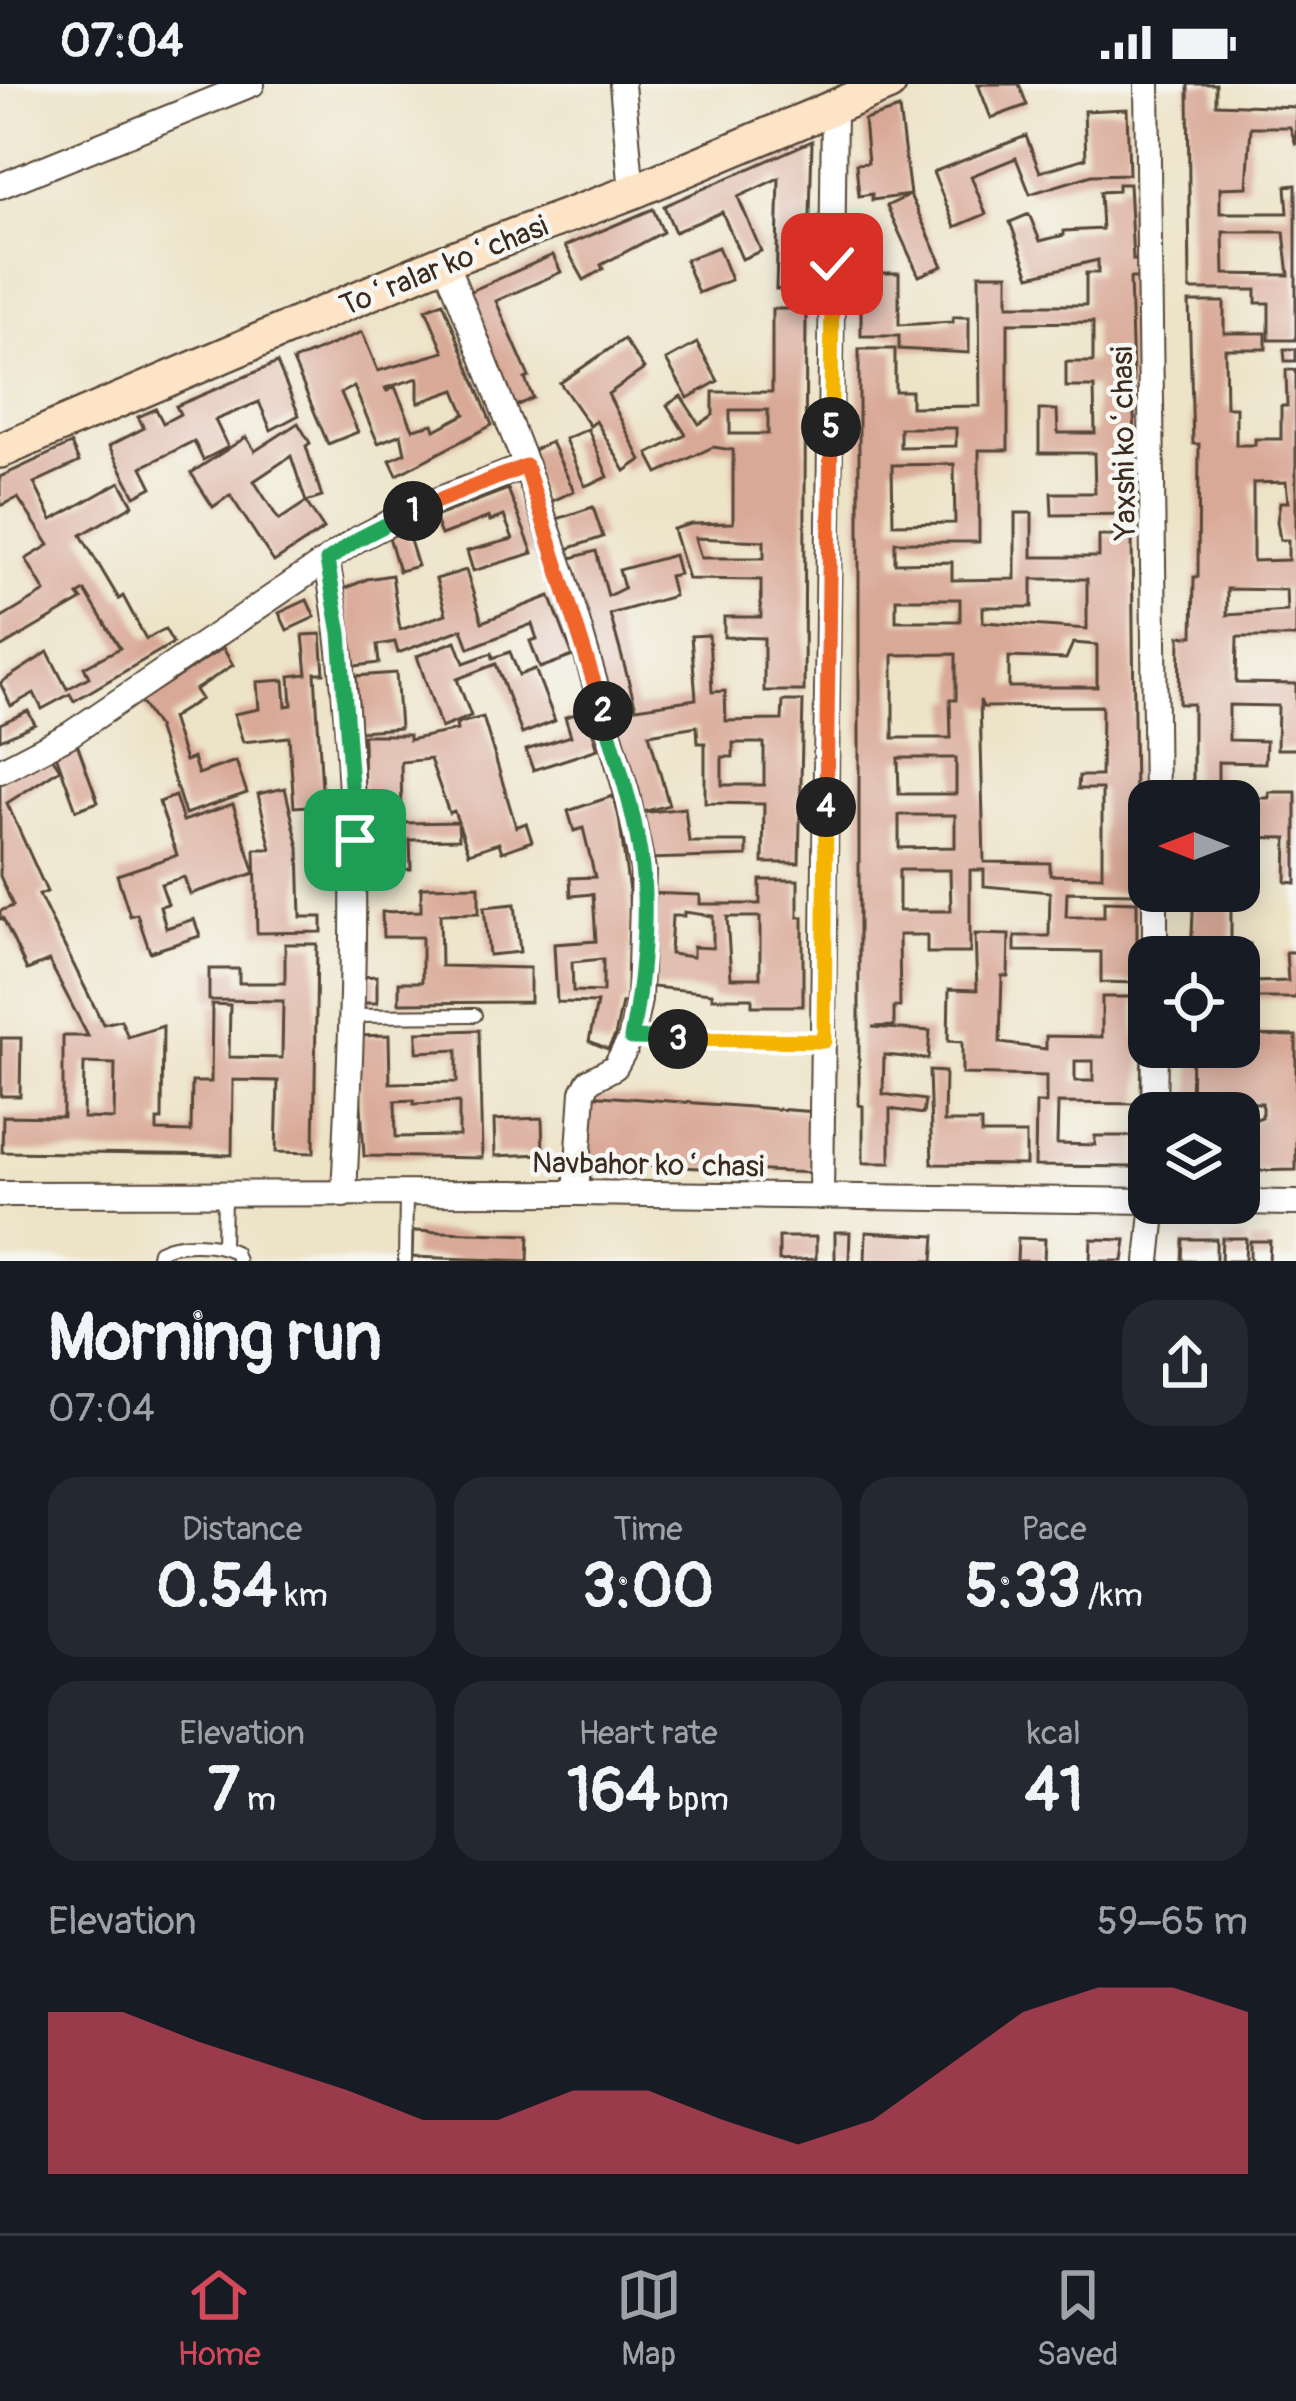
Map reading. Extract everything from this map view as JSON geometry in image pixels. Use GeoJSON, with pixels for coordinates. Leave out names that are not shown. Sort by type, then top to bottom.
{"type":"FeatureCollection","features":[{"type":"Feature","properties":{"kind":"main road","name":"Toʻralar koʻchasi"},"geometry":{"type":"LineString","coordinates":[[0,451],[445,261],[632,192],[889,84]]}},
{"type":"Feature","properties":{"kind":"street"},"geometry":{"type":"LineString","coordinates":[[0,186],[252,84]]}},
{"type":"Feature","properties":{"kind":"street"},"geometry":{"type":"LineString","coordinates":[[622,84],[632,192]]}},
{"type":"Feature","properties":{"kind":"street","name":"Yaxshi koʻchasi"},"geometry":{"type":"LineString","coordinates":[[1148,84],[1156,780]]}},
{"type":"Feature","properties":{"kind":"street"},"geometry":{"type":"LineString","coordinates":[[821,1198],[834,109]]}},
{"type":"Feature","properties":{"kind":"street"},"geometry":{"type":"LineString","coordinates":[[445,261],[564,577],[627,794],[643,870],[639,1000],[631,1038],[615,1067],[589,1081],[583,1093],[576,1193]]}},
{"type":"Feature","properties":{"kind":"street"},"geometry":{"type":"LineString","coordinates":[[0,771],[69,735],[358,539],[424,505],[526,466]]}},
{"type":"Feature","properties":{"kind":"street"},"geometry":{"type":"LineString","coordinates":[[327,561],[340,633],[355,840],[344,1195]]}},
{"type":"Feature","properties":{"kind":"street","name":"Navbahor koʻchasi"},"geometry":{"type":"LineString","coordinates":[[0,1194],[576,1193],[1128,1203]]}},
{"type":"Feature","properties":{"kind":"street","name":"Navbahor koʻchasi"},"geometry":{"type":"LineString","coordinates":[[1260,1203],[1296,1203]]}},
{"type":"Feature","properties":{"kind":"street"},"geometry":{"type":"LineString","coordinates":[[1148,1261],[1152,1224]]}},
{"type":"Feature","properties":{"kind":"lane"},"geometry":{"type":"LineString","coordinates":[[350,1016],[475,1015]]}},
{"type":"Feature","properties":{"kind":"lane"},"geometry":{"type":"LineString","coordinates":[[631,1038],[824,1041]]}},
{"type":"Feature","properties":{"kind":"lane"},"geometry":{"type":"LineString","coordinates":[[405,1261],[406,1195]]}},
{"type":"Feature","properties":{"kind":"lane"},"geometry":{"type":"LineString","coordinates":[[223,1246],[224,1196]]}},
{"type":"Feature","properties":{"kind":"lane"},"geometry":{"type":"LineString","coordinates":[[158,1261],[165,1246],[223,1246],[235,1252],[238,1261]]}},
{"type":"Feature","properties":{"kind":"building"},"geometry":{"type":"Polygon","coordinates":[[[978,84],[1019,84],[1027,105],[991,118],[978,84]]]}},
{"type":"Feature","properties":{"kind":"building"},"geometry":{"type":"Polygon","coordinates":[[[1188,84],[1216,84],[1216,104],[1296,107],[1296,145],[1290,127],[1251,127],[1247,187],[1220,188],[1220,213],[1288,213],[1286,186],[1296,185],[1296,340],[1269,340],[1269,303],[1256,303],[1256,290],[1190,290],[1188,84]],[[1223,232],[1224,274],[1289,275],[1284,232],[1223,232]]]}},
{"type":"Feature","properties":{"kind":"building"},"geometry":{"type":"Polygon","coordinates":[[[899,109],[910,195],[872,200],[872,194],[859,196],[856,164],[868,163],[864,120],[899,109]]]}},
{"type":"Feature","properties":{"kind":"building"},"geometry":{"type":"Polygon","coordinates":[[[1127,109],[1129,174],[1092,175],[1030,194],[1016,158],[971,176],[986,214],[955,227],[933,172],[1026,136],[1040,172],[1086,158],[1084,111],[1127,109]]]}},
{"type":"Feature","properties":{"kind":"building"},"geometry":{"type":"Polygon","coordinates":[[[812,141],[808,290],[776,289],[779,178],[738,197],[761,251],[742,259],[722,212],[675,232],[664,206],[812,141]]]}},
{"type":"Feature","properties":{"kind":"building"},"geometry":{"type":"Polygon","coordinates":[[[1118,184],[1129,184],[1133,260],[1140,260],[1140,278],[1130,278],[1137,514],[1052,515],[1051,493],[1095,493],[1094,453],[1039,453],[1039,410],[1057,410],[1058,433],[1095,433],[1094,387],[1066,387],[1066,362],[1093,362],[1093,322],[1008,323],[1008,450],[979,450],[979,542],[895,542],[895,563],[952,562],[952,580],[1015,579],[1015,513],[1032,513],[1032,557],[1099,557],[1099,536],[1132,536],[1135,780],[1128,780],[1128,893],[1067,892],[1066,917],[1104,917],[1104,901],[1128,902],[1128,912],[1137,912],[1137,936],[1128,936],[1128,983],[1101,982],[1101,952],[1015,951],[1015,936],[1049,936],[1050,892],[984,886],[984,870],[970,870],[970,953],[927,953],[927,935],[899,935],[900,1007],[894,1007],[894,1026],[872,1027],[930,1031],[928,1059],[884,1055],[883,1094],[925,1100],[923,1114],[890,1109],[890,1163],[863,1163],[863,1106],[859,1105],[859,349],[895,349],[895,391],[911,391],[911,407],[980,406],[979,274],[1008,274],[1008,305],[1086,305],[1086,273],[1098,273],[1098,260],[1030,276],[1010,222],[1029,214],[1040,241],[1064,235],[1064,231],[1102,229],[1100,192],[1118,191],[1118,184]],[[900,428],[900,447],[956,446],[956,428],[900,428]],[[954,464],[892,465],[893,524],[955,523],[954,464]],[[1032,579],[1032,607],[983,607],[983,622],[1087,629],[1087,579],[1032,579]],[[896,599],[896,621],[960,621],[960,599],[896,599]],[[1073,643],[1066,659],[1009,657],[1009,687],[1097,687],[1097,645],[1073,643]],[[956,654],[893,655],[893,738],[951,738],[956,654]],[[980,700],[984,862],[1050,863],[1050,875],[1102,876],[1102,789],[1078,789],[1079,776],[1101,776],[1102,706],[983,707],[980,700]],[[898,758],[899,794],[956,794],[956,758],[898,758]],[[899,815],[899,848],[955,847],[955,815],[899,815]],[[899,870],[899,911],[951,911],[950,870],[899,870]]]}},
{"type":"Feature","properties":{"kind":"building"},"geometry":{"type":"Polygon","coordinates":[[[910,195],[943,266],[919,276],[887,206],[910,195]]]}},
{"type":"Feature","properties":{"kind":"building"},"geometry":{"type":"Polygon","coordinates":[[[653,209],[663,232],[601,265],[603,269],[584,280],[565,246],[653,209]]]}},
{"type":"Feature","properties":{"kind":"building"},"geometry":{"type":"Polygon","coordinates":[[[861,246],[875,246],[875,273],[899,273],[899,325],[969,317],[969,353],[899,349],[899,336],[861,336],[861,246]]]}},
{"type":"Feature","properties":{"kind":"building"},"geometry":{"type":"Polygon","coordinates":[[[718,247],[731,280],[698,293],[685,260],[718,247]]]}},
{"type":"Feature","properties":{"kind":"building"},"geometry":{"type":"Polygon","coordinates":[[[553,255],[561,272],[496,301],[529,377],[525,379],[533,398],[511,408],[462,295],[553,255]]]}},
{"type":"Feature","properties":{"kind":"building"},"geometry":{"type":"Polygon","coordinates":[[[443,302],[492,425],[397,475],[390,460],[405,453],[401,434],[378,443],[354,387],[341,393],[358,432],[328,444],[293,361],[362,332],[378,371],[444,352],[426,309],[443,302]],[[418,378],[385,388],[395,387],[413,429],[433,424],[435,430],[465,414],[455,390],[418,403],[418,378]]]}},
{"type":"Feature","properties":{"kind":"building"},"geometry":{"type":"Polygon","coordinates":[[[1189,302],[1224,302],[1224,333],[1266,333],[1266,349],[1225,349],[1226,407],[1236,407],[1236,445],[1281,439],[1286,370],[1296,370],[1296,637],[1237,637],[1236,683],[1296,684],[1296,749],[1277,749],[1278,706],[1229,705],[1229,740],[1266,741],[1265,763],[1218,762],[1218,780],[1193,780],[1193,704],[1179,704],[1180,636],[1193,636],[1194,577],[1198,577],[1199,444],[1193,444],[1189,302]],[[1286,482],[1253,483],[1253,561],[1288,560],[1288,540],[1280,540],[1277,521],[1280,502],[1288,502],[1286,482]],[[1227,589],[1227,615],[1287,611],[1286,590],[1227,589]]]}},
{"type":"Feature","properties":{"kind":"building"},"geometry":{"type":"Polygon","coordinates":[[[772,309],[806,309],[804,691],[764,691],[764,638],[724,637],[724,617],[761,617],[761,580],[688,579],[673,529],[733,523],[733,450],[713,447],[658,473],[648,454],[686,435],[667,405],[681,396],[699,424],[713,415],[713,392],[772,392],[772,309]],[[730,410],[730,434],[768,434],[768,410],[730,410]],[[695,538],[701,558],[764,558],[764,541],[695,538]]]}},
{"type":"Feature","properties":{"kind":"building"},"geometry":{"type":"Polygon","coordinates":[[[624,339],[644,369],[608,394],[641,460],[625,471],[596,421],[590,426],[560,383],[624,339]]]}},
{"type":"Feature","properties":{"kind":"building"},"geometry":{"type":"Polygon","coordinates":[[[697,343],[718,381],[688,398],[666,360],[697,343]]]}},
{"type":"Feature","properties":{"kind":"building"},"geometry":{"type":"Polygon","coordinates":[[[1284,349],[1296,349],[1296,361],[1285,361],[1284,349]]]}},
{"type":"Feature","properties":{"kind":"building"},"geometry":{"type":"Polygon","coordinates":[[[277,363],[299,415],[271,430],[259,402],[215,420],[228,447],[203,460],[194,441],[142,467],[152,487],[135,496],[109,446],[144,428],[138,417],[156,409],[163,423],[180,414],[176,406],[277,363]]]}},
{"type":"Feature","properties":{"kind":"building"},"geometry":{"type":"Polygon","coordinates":[[[298,423],[310,443],[306,446],[322,497],[306,502],[324,529],[274,562],[230,495],[213,507],[191,473],[246,437],[255,451],[298,423]],[[291,456],[254,481],[279,520],[306,502],[291,456]]]}},
{"type":"Feature","properties":{"kind":"building"},"geometry":{"type":"Polygon","coordinates":[[[588,429],[608,477],[585,486],[565,439],[588,429]]]}},
{"type":"Feature","properties":{"kind":"building"},"geometry":{"type":"Polygon","coordinates":[[[551,442],[574,491],[546,504],[523,455],[551,442]]]}},
{"type":"Feature","properties":{"kind":"building"},"geometry":{"type":"Polygon","coordinates":[[[71,444],[79,462],[34,483],[52,520],[120,482],[133,505],[81,535],[146,639],[165,629],[173,643],[74,701],[70,694],[42,709],[34,693],[11,706],[0,683],[48,652],[67,689],[89,677],[84,667],[120,648],[85,591],[78,595],[82,600],[0,648],[0,619],[45,592],[26,559],[49,545],[18,498],[0,506],[0,477],[71,444]]]}},
{"type":"Feature","properties":{"kind":"building"},"geometry":{"type":"Polygon","coordinates":[[[508,489],[533,553],[473,571],[467,551],[513,539],[504,516],[441,535],[434,517],[508,489]]]}},
{"type":"Feature","properties":{"kind":"building"},"geometry":{"type":"Polygon","coordinates":[[[593,507],[603,537],[564,550],[554,520],[593,507]]]}},
{"type":"Feature","properties":{"kind":"building"},"geometry":{"type":"Polygon","coordinates":[[[407,531],[418,566],[399,571],[389,537],[407,531]]]}},
{"type":"Feature","properties":{"kind":"building"},"geometry":{"type":"Polygon","coordinates":[[[596,551],[608,596],[624,588],[619,570],[674,555],[679,574],[669,576],[674,596],[610,614],[636,708],[696,699],[691,636],[709,635],[712,692],[725,691],[726,721],[782,720],[783,701],[803,701],[799,863],[763,863],[764,804],[705,803],[705,743],[698,743],[697,726],[649,734],[669,805],[636,814],[564,560],[596,551]],[[733,743],[733,757],[722,757],[722,785],[764,785],[764,743],[733,743]]]}},
{"type":"Feature","properties":{"kind":"building"},"geometry":{"type":"Polygon","coordinates":[[[466,570],[482,622],[550,596],[573,656],[540,668],[530,641],[537,639],[532,624],[469,648],[462,629],[398,653],[395,642],[377,645],[379,663],[355,666],[344,589],[392,575],[400,630],[446,614],[436,579],[466,570]]]}},
{"type":"Feature","properties":{"kind":"building"},"geometry":{"type":"Polygon","coordinates":[[[307,600],[315,617],[287,630],[279,613],[307,600]]]}},
{"type":"Feature","properties":{"kind":"building"},"geometry":{"type":"Polygon","coordinates":[[[321,634],[324,673],[315,673],[323,805],[294,807],[289,737],[243,742],[234,714],[259,709],[257,682],[284,680],[286,706],[292,705],[290,676],[307,674],[303,635],[321,634]]]}},
{"type":"Feature","properties":{"kind":"building"},"geometry":{"type":"Polygon","coordinates":[[[456,641],[464,663],[510,652],[519,675],[535,669],[555,721],[522,734],[496,664],[457,679],[471,716],[441,728],[417,656],[456,641]]]}},
{"type":"Feature","properties":{"kind":"building"},"geometry":{"type":"Polygon","coordinates":[[[223,648],[233,665],[195,690],[201,699],[171,718],[185,761],[193,758],[198,774],[236,761],[247,793],[185,814],[157,727],[140,701],[223,648]]]}},
{"type":"Feature","properties":{"kind":"building"},"geometry":{"type":"Polygon","coordinates":[[[396,673],[400,728],[360,731],[356,676],[396,673]]]}},
{"type":"Feature","properties":{"kind":"building"},"geometry":{"type":"Polygon","coordinates":[[[28,711],[35,724],[0,740],[0,724],[28,711]]]}},
{"type":"Feature","properties":{"kind":"building"},"geometry":{"type":"Polygon","coordinates":[[[586,711],[598,749],[533,770],[526,750],[571,736],[565,717],[586,711]]]}},
{"type":"Feature","properties":{"kind":"building"},"geometry":{"type":"Polygon","coordinates":[[[483,717],[516,827],[526,823],[532,841],[502,852],[499,843],[469,853],[458,822],[459,839],[410,840],[411,869],[365,870],[363,735],[409,735],[409,740],[457,730],[456,724],[483,717]],[[430,759],[401,762],[402,823],[458,822],[454,811],[449,813],[430,759]]]}},
{"type":"Feature","properties":{"kind":"building"},"geometry":{"type":"Polygon","coordinates":[[[75,738],[98,802],[76,810],[53,746],[75,738]]]}},
{"type":"Feature","properties":{"kind":"building"},"geometry":{"type":"Polygon","coordinates":[[[47,749],[60,769],[7,803],[47,892],[39,895],[103,1024],[121,1020],[128,1037],[163,1026],[162,1120],[157,1120],[157,1131],[191,1132],[192,1082],[211,1082],[212,1004],[230,1005],[229,1057],[282,1058],[283,1001],[209,1000],[209,969],[239,969],[239,983],[285,983],[285,944],[317,944],[314,1153],[276,1152],[278,1081],[233,1080],[232,1155],[2,1152],[3,1116],[63,1117],[63,1036],[88,1036],[49,961],[27,970],[0,919],[0,911],[13,906],[0,876],[0,779],[47,749]],[[84,1063],[83,1118],[114,1119],[115,1064],[84,1063]]]}},
{"type":"Feature","properties":{"kind":"building"},"geometry":{"type":"Polygon","coordinates":[[[285,788],[299,848],[301,917],[322,917],[322,932],[257,933],[255,849],[271,849],[258,794],[285,788]]]}},
{"type":"Feature","properties":{"kind":"building"},"geometry":{"type":"Polygon","coordinates":[[[1269,792],[1296,792],[1296,883],[1286,882],[1287,838],[1260,837],[1260,798],[1269,798],[1269,792]]]}},
{"type":"Feature","properties":{"kind":"building"},"geometry":{"type":"Polygon","coordinates":[[[175,796],[183,821],[233,804],[255,873],[190,894],[184,877],[161,884],[168,904],[160,906],[166,928],[194,919],[200,936],[150,952],[137,914],[130,916],[117,875],[177,855],[159,802],[175,796]]]}},
{"type":"Feature","properties":{"kind":"building"},"geometry":{"type":"Polygon","coordinates":[[[613,796],[619,816],[630,942],[627,1003],[622,1003],[608,1049],[589,1041],[597,1003],[557,1002],[554,944],[596,941],[593,894],[571,896],[570,878],[595,877],[583,828],[574,831],[568,811],[613,796]],[[603,959],[572,962],[573,991],[603,992],[603,959]]]}},
{"type":"Feature","properties":{"kind":"building"},"geometry":{"type":"Polygon","coordinates":[[[685,808],[689,842],[747,842],[747,856],[646,859],[641,813],[685,808]]]}},
{"type":"Feature","properties":{"kind":"building"},"geometry":{"type":"Polygon","coordinates":[[[760,880],[798,880],[803,1006],[752,1006],[752,998],[712,998],[712,993],[643,986],[646,893],[700,895],[700,904],[760,904],[760,880]],[[684,912],[684,916],[672,916],[670,954],[693,957],[693,947],[713,948],[713,916],[684,912]],[[727,917],[731,978],[760,978],[760,917],[727,917]]]}},
{"type":"Feature","properties":{"kind":"building"},"geometry":{"type":"Polygon","coordinates":[[[479,886],[479,913],[440,914],[441,966],[530,968],[530,1002],[399,1003],[399,982],[422,982],[422,937],[383,937],[382,912],[421,911],[421,887],[479,886]]]}},
{"type":"Feature","properties":{"kind":"building"},"geometry":{"type":"Polygon","coordinates":[[[515,904],[520,952],[489,955],[484,907],[515,904]]]}},
{"type":"Feature","properties":{"kind":"building"},"geometry":{"type":"Polygon","coordinates":[[[1193,912],[1231,912],[1231,936],[1192,936],[1193,912]]]}},
{"type":"Feature","properties":{"kind":"building"},"geometry":{"type":"Polygon","coordinates":[[[975,934],[1009,935],[1000,1043],[1046,1049],[1046,1036],[1102,1037],[1102,997],[1128,997],[1128,1068],[1142,1068],[1141,1092],[1128,1092],[1128,1104],[1058,1103],[1057,1144],[1095,1145],[1095,1136],[1128,1136],[1128,1167],[1035,1166],[1036,1103],[1046,1103],[1046,1076],[962,1074],[962,1042],[948,1041],[949,989],[977,990],[975,934]],[[1075,1061],[1075,1081],[1093,1081],[1093,1061],[1075,1061]]]}},
{"type":"Feature","properties":{"kind":"building"},"geometry":{"type":"Polygon","coordinates":[[[1286,952],[1296,952],[1296,998],[1260,998],[1260,982],[1288,981],[1286,952]]]}},
{"type":"Feature","properties":{"kind":"building"},"geometry":{"type":"Polygon","coordinates":[[[377,976],[377,1003],[361,1003],[360,977],[377,976]]]}},
{"type":"Feature","properties":{"kind":"building"},"geometry":{"type":"Polygon","coordinates":[[[479,1030],[482,1158],[364,1156],[357,1036],[389,1035],[390,1083],[457,1082],[457,1050],[417,1052],[417,1032],[479,1030]],[[414,1100],[395,1101],[396,1137],[459,1136],[459,1102],[414,1104],[414,1100]]]}},
{"type":"Feature","properties":{"kind":"building"},"geometry":{"type":"Polygon","coordinates":[[[1260,1035],[1296,1036],[1296,1170],[1260,1171],[1260,1092],[1191,1092],[1192,1068],[1260,1068],[1260,1035]]]}},
{"type":"Feature","properties":{"kind":"building"},"geometry":{"type":"Polygon","coordinates":[[[1,1038],[21,1038],[20,1096],[1,1096],[1,1038]]]}},
{"type":"Feature","properties":{"kind":"building"},"geometry":{"type":"Polygon","coordinates":[[[929,1071],[945,1072],[944,1122],[981,1122],[981,1134],[1026,1134],[1026,1165],[932,1164],[929,1071]]]}},
{"type":"Feature","properties":{"kind":"building"},"geometry":{"type":"Polygon","coordinates":[[[587,1095],[816,1112],[814,1173],[587,1163],[587,1095]]]}},
{"type":"Feature","properties":{"kind":"building"},"geometry":{"type":"Polygon","coordinates":[[[542,1118],[543,1154],[495,1156],[494,1120],[542,1118]]]}},
{"type":"Feature","properties":{"kind":"building"},"geometry":{"type":"Polygon","coordinates":[[[413,1231],[529,1235],[528,1261],[412,1257],[413,1231]]]}},
{"type":"Feature","properties":{"kind":"building"},"geometry":{"type":"Polygon","coordinates":[[[835,1232],[850,1232],[849,1261],[835,1261],[835,1232]]]}},
{"type":"Feature","properties":{"kind":"building"},"geometry":{"type":"Polygon","coordinates":[[[866,1232],[935,1236],[933,1261],[865,1261],[866,1232]]]}},
{"type":"Feature","properties":{"kind":"building"},"geometry":{"type":"Polygon","coordinates":[[[779,1237],[816,1237],[816,1259],[779,1261],[779,1237]]]}},
{"type":"Feature","properties":{"kind":"building"},"geometry":{"type":"Polygon","coordinates":[[[1018,1238],[1045,1239],[1044,1261],[1017,1261],[1018,1238]]]}},
{"type":"Feature","properties":{"kind":"building"},"geometry":{"type":"Polygon","coordinates":[[[1222,1238],[1246,1238],[1245,1261],[1221,1261],[1222,1238]]]}},
{"type":"Feature","properties":{"kind":"building"},"geometry":{"type":"Polygon","coordinates":[[[1091,1239],[1126,1240],[1123,1261],[1090,1261],[1091,1239]]]}},
{"type":"Feature","properties":{"kind":"building"},"geometry":{"type":"Polygon","coordinates":[[[1183,1239],[1216,1239],[1216,1261],[1182,1261],[1183,1239]]]}},
{"type":"Feature","properties":{"kind":"building"},"geometry":{"type":"Polygon","coordinates":[[[1250,1241],[1270,1241],[1269,1261],[1250,1261],[1250,1241]]]}},
{"type":"Feature","properties":{"kind":"route"},"geometry":{"type":"LineString","coordinates":[[355,840],[340,633],[327,561],[424,505],[526,466],[564,577],[627,794],[643,870],[639,1000],[631,1038],[824,1041],[832,264]]}}]}
